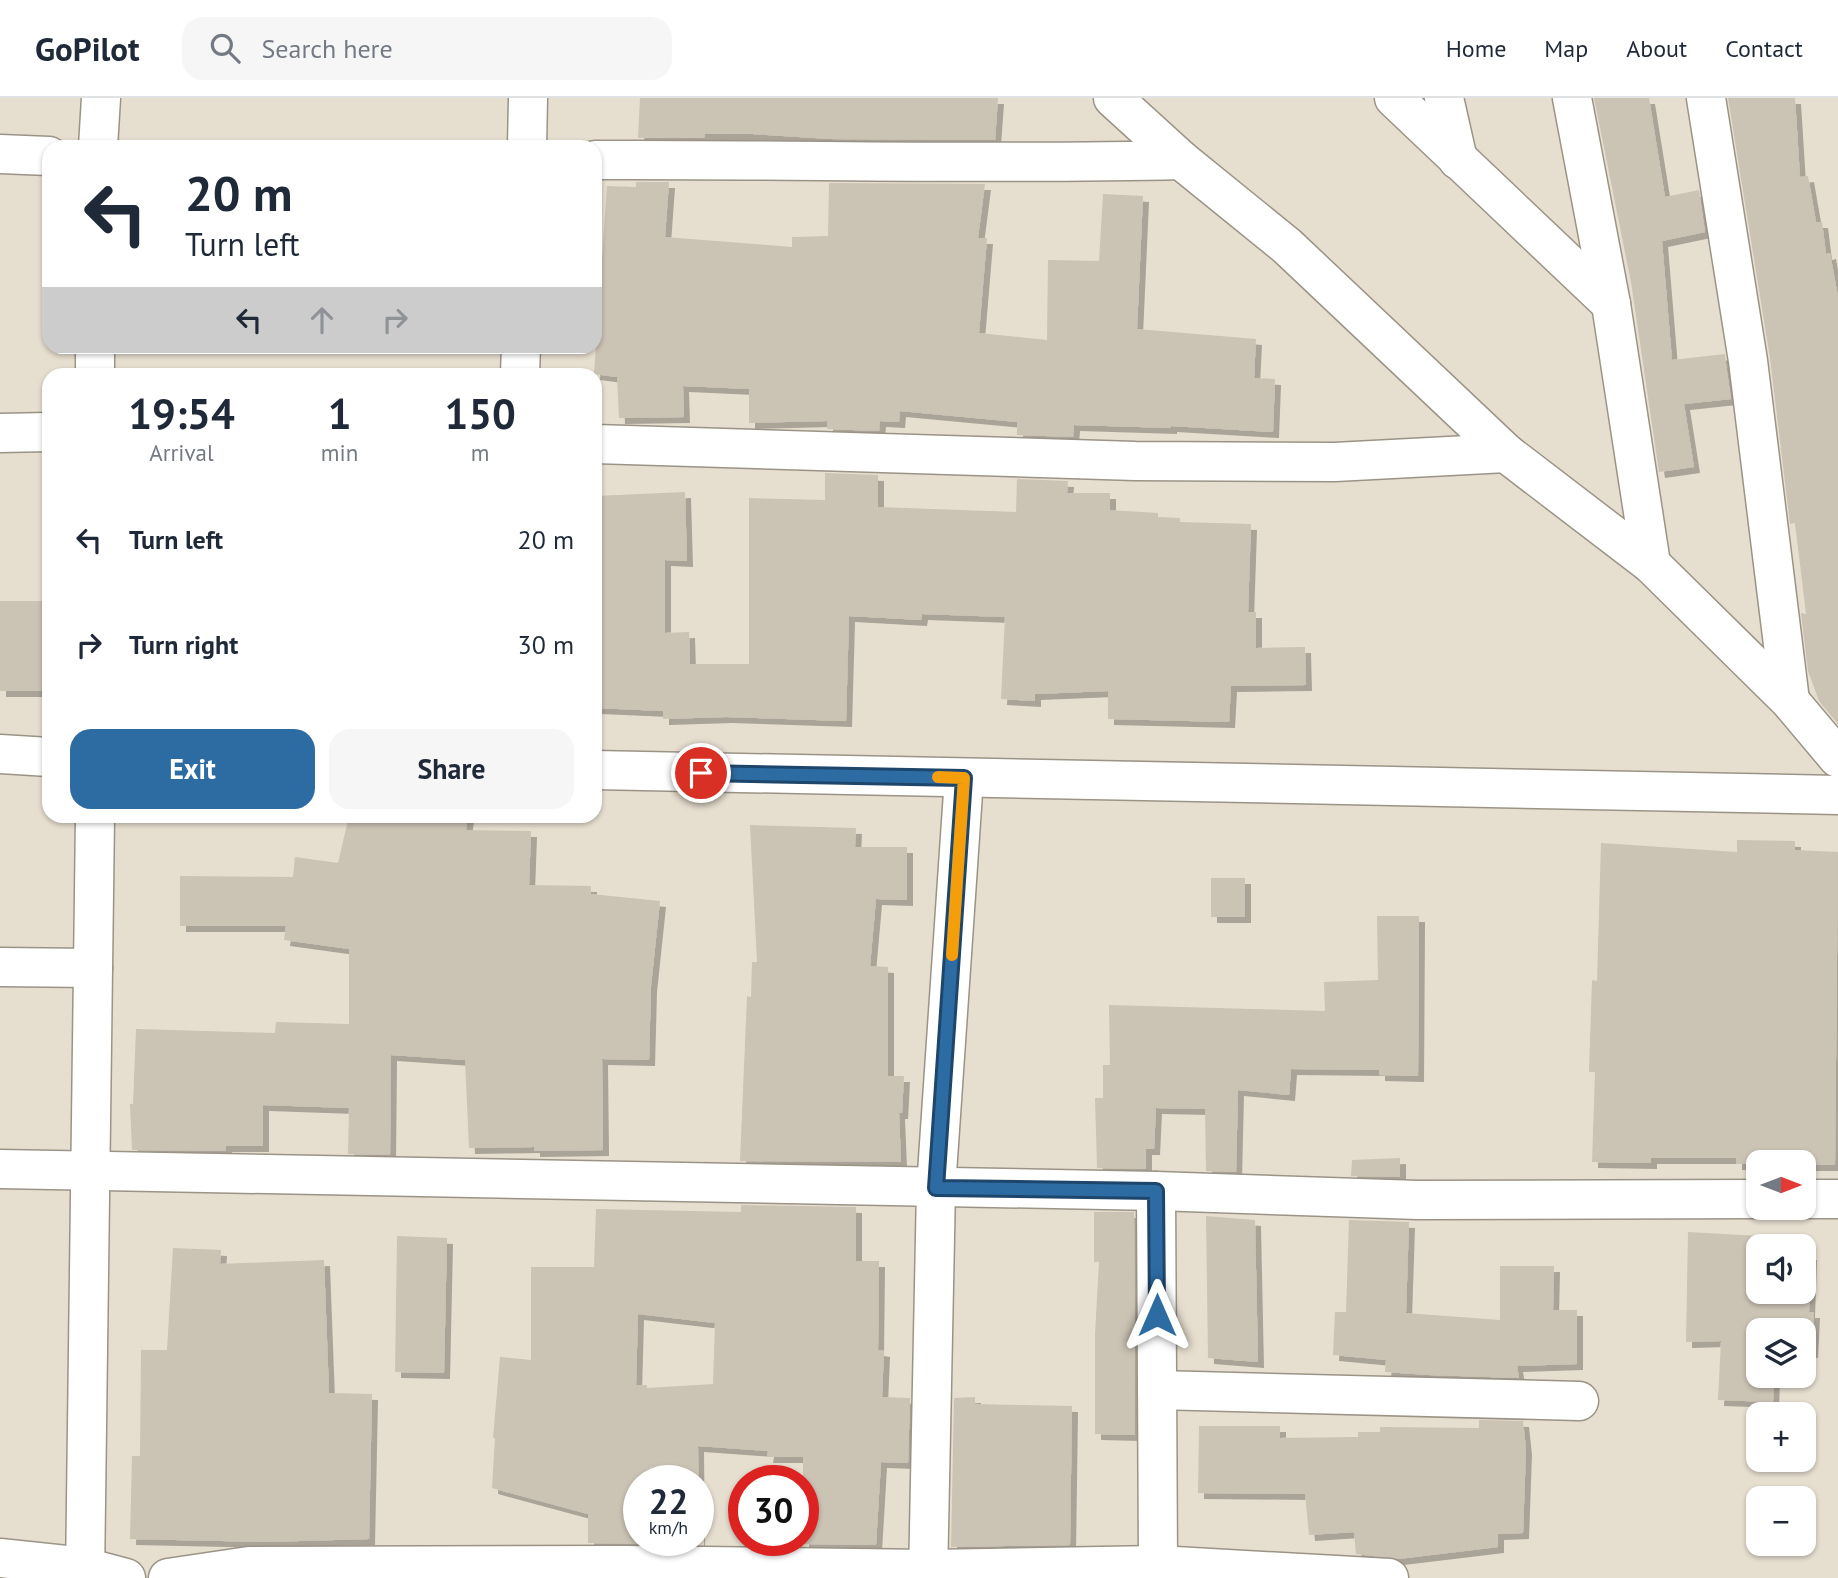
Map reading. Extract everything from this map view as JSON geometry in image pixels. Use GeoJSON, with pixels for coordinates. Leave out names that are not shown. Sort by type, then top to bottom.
{"type":"FeatureCollection","features":[{"type":"Feature","properties":{"kind":"street"},"geometry":{"type":"LineString","coordinates":[[98,140],[101,98]]}},
{"type":"Feature","properties":{"kind":"street"},"geometry":{"type":"LineString","coordinates":[[527,140],[528,98]]}},
{"type":"Feature","properties":{"kind":"street"},"geometry":{"type":"LineString","coordinates":[[1113,98],[1181,160],[1287,246],[1506,453],[1651,564],[1790,701],[1838,758]]}},
{"type":"Feature","properties":{"kind":"street"},"geometry":{"type":"LineString","coordinates":[[1394,98],[1612,303]]}},
{"type":"Feature","properties":{"kind":"street"},"geometry":{"type":"LineString","coordinates":[[1444,98],[1458,160]]}},
{"type":"Feature","properties":{"kind":"street"},"geometry":{"type":"LineString","coordinates":[[1572,98],[1612,303],[1651,564]]}},
{"type":"Feature","properties":{"kind":"street"},"geometry":{"type":"LineString","coordinates":[[1706,98],[1748,362],[1790,701]]}},
{"type":"Feature","properties":{"kind":"street"},"geometry":{"type":"LineString","coordinates":[[0,154],[42,156]]}},
{"type":"Feature","properties":{"kind":"street"},"geometry":{"type":"LineString","coordinates":[[602,160],[803,159],[1035,164],[1181,160]]}},
{"type":"Feature","properties":{"kind":"street"},"geometry":{"type":"LineString","coordinates":[[0,433],[42,432]]}},
{"type":"Feature","properties":{"kind":"street"},"geometry":{"type":"LineString","coordinates":[[602,444],[1135,461],[1335,462],[1506,453]]}},
{"type":"Feature","properties":{"kind":"street"},"geometry":{"type":"LineString","coordinates":[[0,754],[42,757]]}},
{"type":"Feature","properties":{"kind":"street"},"geometry":{"type":"LineString","coordinates":[[602,771],[1838,795]]}},
{"type":"Feature","properties":{"kind":"street"},"geometry":{"type":"LineString","coordinates":[[928,1573],[936,1188],[964,778]]}},
{"type":"Feature","properties":{"kind":"street"},"geometry":{"type":"LineString","coordinates":[[85,1572],[95,823]]}},
{"type":"Feature","properties":{"kind":"street"},"geometry":{"type":"LineString","coordinates":[[0,967],[93,968]]}},
{"type":"Feature","properties":{"kind":"street"},"geometry":{"type":"LineString","coordinates":[[0,1169],[1156,1191],[1418,1200],[1746,1199]]}},
{"type":"Feature","properties":{"kind":"street"},"geometry":{"type":"LineString","coordinates":[[1156,1191],[1158,1565]]}},
{"type":"Feature","properties":{"kind":"street"},"geometry":{"type":"LineString","coordinates":[[1816,1199],[1838,1199]]}},
{"type":"Feature","properties":{"kind":"street"},"geometry":{"type":"LineString","coordinates":[[1157,1390],[1578,1401]]}},
{"type":"Feature","properties":{"kind":"street"},"geometry":{"type":"LineString","coordinates":[[0,1558],[126,1578]]}},
{"type":"Feature","properties":{"kind":"street"},"geometry":{"type":"LineString","coordinates":[[168,1578],[248,1566],[621,1565],[928,1573],[1158,1565],[1389,1578]]}},
{"type":"Feature","properties":{"kind":"building"},"geometry":{"type":"Polygon","coordinates":[[[640,98],[998,98],[995,140],[831,139],[752,134],[705,134],[704,138],[638,138],[640,98]]]}},
{"type":"Feature","properties":{"kind":"building"},"geometry":{"type":"Polygon","coordinates":[[[1594,98],[1649,98],[1665,197],[1699,190],[1705,232],[1662,241],[1672,360],[1725,354],[1731,399],[1684,404],[1694,467],[1659,472],[1631,282],[1594,98]]]}},
{"type":"Feature","properties":{"kind":"building"},"geometry":{"type":"Polygon","coordinates":[[[1728,98],[1795,98],[1800,177],[1808,176],[1816,222],[1822,222],[1826,254],[1830,253],[1838,297],[1838,724],[1819,701],[1808,671],[1801,613],[1806,614],[1795,523],[1790,524],[1770,358],[1728,98]]]}},
{"type":"Feature","properties":{"kind":"building"},"geometry":{"type":"Polygon","coordinates":[[[636,182],[669,182],[665,237],[792,247],[792,237],[828,236],[829,183],[985,184],[978,238],[987,238],[979,333],[1047,340],[1048,260],[1099,261],[1103,194],[1143,196],[1137,329],[1256,339],[1254,378],[1275,379],[1273,432],[1171,426],[1074,425],[1073,437],[1017,435],[1017,422],[900,411],[899,422],[880,421],[879,431],[827,429],[827,421],[749,423],[749,389],[683,386],[684,417],[619,418],[617,377],[602,375],[602,368],[594,368],[595,354],[602,354],[602,258],[607,186],[636,187],[636,182]]]}},
{"type":"Feature","properties":{"kind":"building"},"geometry":{"type":"Polygon","coordinates":[[[825,473],[878,475],[878,507],[1016,512],[1017,479],[1068,481],[1067,493],[1110,493],[1110,510],[1158,513],[1158,517],[1180,518],[1180,522],[1251,524],[1248,612],[1256,612],[1256,648],[1305,647],[1306,685],[1231,686],[1229,722],[1108,719],[1108,691],[1035,694],[1035,701],[1001,699],[1005,617],[922,614],[921,620],[849,616],[846,721],[726,717],[663,719],[663,711],[602,708],[602,496],[685,492],[687,561],[665,560],[665,633],[689,632],[690,664],[749,664],[749,498],[825,500],[825,473]]]}},
{"type":"Feature","properties":{"kind":"building"},"geometry":{"type":"Polygon","coordinates":[[[0,601],[42,601],[42,691],[0,691],[0,601]]]}},
{"type":"Feature","properties":{"kind":"building"},"geometry":{"type":"Polygon","coordinates":[[[347,823],[467,823],[466,830],[531,831],[529,885],[591,886],[591,894],[660,901],[651,986],[649,1060],[602,1059],[603,1150],[469,1148],[465,1060],[391,1055],[390,1155],[348,1154],[349,1108],[263,1105],[263,1146],[226,1146],[226,1151],[132,1150],[130,1104],[133,1104],[136,1029],[275,1033],[276,1022],[349,1024],[349,949],[284,940],[286,926],[180,926],[180,876],[293,877],[295,857],[338,863],[347,823]]]}},
{"type":"Feature","properties":{"kind":"building"},"geometry":{"type":"Polygon","coordinates":[[[750,825],[856,828],[855,847],[907,847],[907,900],[876,899],[870,966],[888,967],[888,1076],[904,1076],[902,1113],[899,1113],[901,1162],[740,1161],[747,996],[751,997],[752,962],[757,962],[750,825]]]}},
{"type":"Feature","properties":{"kind":"building"},"geometry":{"type":"Polygon","coordinates":[[[1737,840],[1795,841],[1795,850],[1838,852],[1835,1165],[1816,1165],[1816,1150],[1746,1150],[1746,1164],[1736,1164],[1736,1158],[1651,1158],[1651,1163],[1592,1162],[1595,1072],[1589,1072],[1592,980],[1597,981],[1601,843],[1737,852],[1737,840]]]}},
{"type":"Feature","properties":{"kind":"building"},"geometry":{"type":"Polygon","coordinates":[[[1211,878],[1245,878],[1245,917],[1211,917],[1211,878]]]}},
{"type":"Feature","properties":{"kind":"building"},"geometry":{"type":"Polygon","coordinates":[[[1377,916],[1419,916],[1418,1076],[1379,1075],[1379,1070],[1291,1069],[1289,1095],[1238,1090],[1236,1172],[1206,1171],[1205,1109],[1156,1108],[1154,1149],[1146,1149],[1146,1169],[1097,1168],[1095,1098],[1103,1098],[1103,1065],[1110,1065],[1109,1005],[1325,1011],[1324,982],[1378,980],[1377,916]]]}},
{"type":"Feature","properties":{"kind":"building"},"geometry":{"type":"Polygon","coordinates":[[[1400,1158],[1400,1177],[1351,1176],[1352,1160],[1400,1158]]]}},
{"type":"Feature","properties":{"kind":"building"},"geometry":{"type":"Polygon","coordinates":[[[741,1205],[856,1207],[856,1261],[879,1261],[878,1350],[884,1351],[882,1397],[910,1398],[908,1463],[881,1462],[876,1545],[819,1544],[819,1465],[803,1465],[803,1457],[767,1457],[768,1451],[698,1446],[698,1465],[623,1465],[623,1543],[588,1543],[588,1514],[492,1488],[500,1357],[531,1360],[531,1267],[594,1267],[596,1209],[741,1212],[741,1205]],[[638,1314],[636,1385],[647,1385],[647,1388],[713,1384],[715,1323],[638,1314]]]}},
{"type":"Feature","properties":{"kind":"building"},"geometry":{"type":"Polygon","coordinates":[[[1094,1212],[1134,1212],[1135,1435],[1095,1434],[1095,1334],[1099,1262],[1094,1262],[1094,1212]]]}},
{"type":"Feature","properties":{"kind":"building"},"geometry":{"type":"Polygon","coordinates":[[[1206,1216],[1255,1220],[1258,1362],[1208,1358],[1206,1216]]]}},
{"type":"Feature","properties":{"kind":"building"},"geometry":{"type":"Polygon","coordinates":[[[1349,1220],[1409,1222],[1406,1313],[1500,1320],[1500,1266],[1554,1266],[1553,1310],[1577,1310],[1577,1364],[1517,1366],[1519,1378],[1429,1375],[1385,1372],[1386,1360],[1333,1355],[1335,1312],[1346,1312],[1349,1220]]]}},
{"type":"Feature","properties":{"kind":"building"},"geometry":{"type":"Polygon","coordinates":[[[1688,1232],[1746,1235],[1746,1304],[1809,1304],[1809,1312],[1814,1312],[1814,1318],[1746,1318],[1746,1388],[1774,1388],[1773,1402],[1718,1400],[1721,1341],[1686,1342],[1688,1232]]]}},
{"type":"Feature","properties":{"kind":"building"},"geometry":{"type":"Polygon","coordinates":[[[397,1236],[447,1238],[444,1373],[395,1372],[397,1236]]]}},
{"type":"Feature","properties":{"kind":"building"},"geometry":{"type":"Polygon","coordinates":[[[173,1248],[221,1250],[220,1264],[324,1260],[329,1393],[372,1394],[369,1539],[266,1542],[130,1539],[132,1456],[140,1456],[141,1350],[167,1350],[173,1248]]]}},
{"type":"Feature","properties":{"kind":"building"},"geometry":{"type":"Polygon","coordinates":[[[975,1397],[975,1404],[1072,1406],[1070,1545],[951,1547],[954,1398],[975,1397]]]}},
{"type":"Feature","properties":{"kind":"building"},"geometry":{"type":"Polygon","coordinates":[[[1479,1420],[1523,1421],[1526,1449],[1523,1533],[1498,1534],[1498,1547],[1398,1559],[1356,1554],[1354,1532],[1309,1535],[1305,1494],[1198,1493],[1199,1426],[1280,1426],[1280,1438],[1358,1437],[1358,1432],[1380,1432],[1380,1427],[1479,1428],[1479,1420]]]}},
{"type":"Feature","properties":{"kind":"slow traffic"},"geometry":{"type":"LineString","coordinates":[[938,777],[964,778],[952,955]]}},
{"type":"Feature","properties":{"kind":"route"},"geometry":{"type":"LineString","coordinates":[[701,773],[964,778],[936,1188],[1156,1191],[1157,1315]]}}]}
